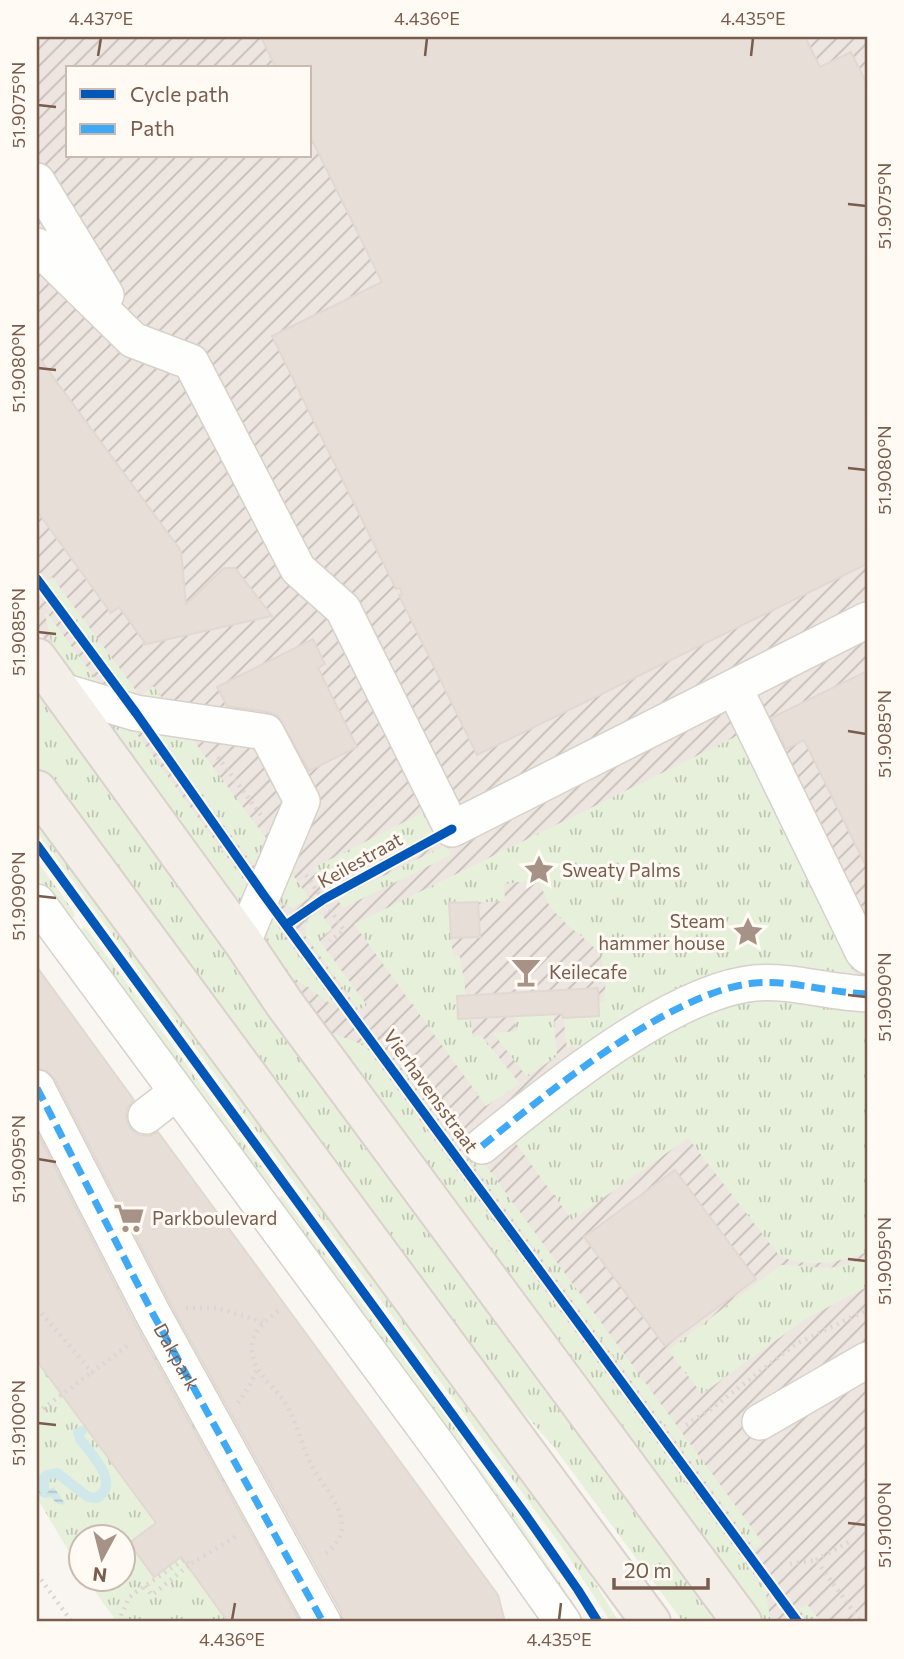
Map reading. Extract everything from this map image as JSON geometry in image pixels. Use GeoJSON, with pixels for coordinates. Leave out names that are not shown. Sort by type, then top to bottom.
{"type":"FeatureCollection","features":[{"type":"Feature","properties":{"kind":"main road"},"geometry":{"type":"LineString","coordinates":[[37,658],[300,1025],[742,1622]]}},
{"type":"Feature","properties":{"kind":"main road"},"geometry":{"type":"LineString","coordinates":[[37,790],[651,1622]]}},
{"type":"Feature","properties":{"kind":"street"},"geometry":{"type":"LineString","coordinates":[[37,181],[133,340]]}},
{"type":"Feature","properties":{"kind":"street"},"geometry":{"type":"LineString","coordinates":[[37,246],[133,340],[191,362],[298,569],[343,609],[452,830],[867,620]]}},
{"type":"Feature","properties":{"kind":"street"},"geometry":{"type":"LineString","coordinates":[[734,687],[867,956]]}},
{"type":"Feature","properties":{"kind":"street"},"geometry":{"type":"LineString","coordinates":[[62,691],[136,713],[266,732],[302,800],[243,942]]}},
{"type":"Feature","properties":{"kind":"street"},"geometry":{"type":"LineString","coordinates":[[37,902],[450,1462],[563,1622]]}},
{"type":"Feature","properties":{"kind":"street"},"geometry":{"type":"LineString","coordinates":[[482,1146],[632,1035],[671,1013],[712,995],[738,985],[780,983],[867,994]]}},
{"type":"Feature","properties":{"kind":"street","name":"Dakpark"},"geometry":{"type":"LineString","coordinates":[[37,1088],[156,1318],[323,1622]]}},
{"type":"Feature","properties":{"kind":"street"},"geometry":{"type":"LineString","coordinates":[[146,1116],[177,1092]]}},
{"type":"Feature","properties":{"kind":"street"},"geometry":{"type":"LineString","coordinates":[[760,1422],[867,1360]]}},
{"type":"Feature","properties":{"kind":"path"},"geometry":{"type":"LineString","coordinates":[[192,721],[344,930],[330,941]]}},
{"type":"Feature","properties":{"kind":"path"},"geometry":{"type":"LineString","coordinates":[[37,1413],[92,1372],[156,1318],[205,1307],[263,1322]]}},
{"type":"Feature","properties":{"kind":"path"},"geometry":{"type":"LineString","coordinates":[[37,1308],[92,1372]]}},
{"type":"Feature","properties":{"kind":"path"},"geometry":{"type":"LineString","coordinates":[[686,1425],[796,1344],[867,1310]]}},
{"type":"Feature","properties":{"kind":"path"},"geometry":{"type":"LineString","coordinates":[[278,1311],[263,1322],[254,1336],[252,1348],[257,1369],[284,1401],[296,1422],[304,1450],[339,1511],[342,1523],[337,1543],[331,1550],[296,1572]]}},
{"type":"Feature","properties":{"kind":"path"},"geometry":{"type":"LineString","coordinates":[[790,1564],[816,1560],[849,1542]]}},
{"type":"Feature","properties":{"kind":"path"},"geometry":{"type":"LineString","coordinates":[[145,1586],[152,1595],[216,1548]]}},
{"type":"Feature","properties":{"kind":"path"},"geometry":{"type":"LineString","coordinates":[[118,1622],[129,1598],[177,1563],[185,1559],[190,1565]]}},
{"type":"Feature","properties":{"kind":"path"},"geometry":{"type":"LineString","coordinates":[[816,1560],[864,1622]]}},
{"type":"Feature","properties":{"kind":"path"},"geometry":{"type":"LineString","coordinates":[[37,1574],[72,1622]]}},
{"type":"Feature","properties":{"kind":"shaded area"},"geometry":{"type":"Polygon","coordinates":[[[37,37],[867,37],[867,1622],[755,1622],[37,629],[37,37]]]}},
{"type":"Feature","properties":{"kind":"green space"},"geometry":{"type":"Polygon","coordinates":[[[52,577],[140,696],[153,686],[170,708],[134,703],[46,582],[52,577]]]}},
{"type":"Feature","properties":{"kind":"green space"},"geometry":{"type":"Polygon","coordinates":[[[47,613],[106,693],[85,690],[55,659],[45,614],[47,613]]]}},
{"type":"Feature","properties":{"kind":"green space"},"geometry":{"type":"Polygon","coordinates":[[[37,690],[722,1622],[683,1622],[554,1447],[482,1366],[209,1001],[37,766],[37,690]]]}},
{"type":"Feature","properties":{"kind":"green space"},"geometry":{"type":"Polygon","coordinates":[[[102,722],[131,726],[251,890],[243,912],[102,722]]]}},
{"type":"Feature","properties":{"kind":"green space"},"geometry":{"type":"Polygon","coordinates":[[[157,731],[190,736],[272,846],[258,871],[156,734],[157,731]]]}},
{"type":"Feature","properties":{"kind":"green space"},"geometry":{"type":"Polygon","coordinates":[[[739,735],[859,984],[798,976],[583,1059],[572,1045],[567,1049],[562,1006],[603,1002],[606,983],[600,956],[594,947],[564,922],[551,907],[539,880],[504,884],[505,901],[448,904],[453,957],[460,956],[473,1037],[481,1035],[520,1084],[486,1106],[354,924],[739,735]]]}},
{"type":"Feature","properties":{"kind":"green space"},"geometry":{"type":"Polygon","coordinates":[[[430,809],[439,830],[326,886],[313,868],[430,809]]]}},
{"type":"Feature","properties":{"kind":"green space"},"geometry":{"type":"Polygon","coordinates":[[[37,817],[569,1541],[619,1622],[611,1622],[562,1547],[37,832],[37,817]]]}},
{"type":"Feature","properties":{"kind":"green space"},"geometry":{"type":"Polygon","coordinates":[[[446,845],[451,855],[343,908],[337,899],[446,845]]]}},
{"type":"Feature","properties":{"kind":"green space"},"geometry":{"type":"Polygon","coordinates":[[[37,861],[74,912],[74,917],[67,918],[37,877],[37,861]]]}},
{"type":"Feature","properties":{"kind":"green space"},"geometry":{"type":"Polygon","coordinates":[[[288,868],[309,898],[293,908],[283,905],[276,895],[288,868]]]}},
{"type":"Feature","properties":{"kind":"green space"},"geometry":{"type":"Polygon","coordinates":[[[319,911],[332,929],[319,940],[367,1005],[359,1010],[305,935],[306,922],[319,911]]]}},
{"type":"Feature","properties":{"kind":"green space"},"geometry":{"type":"Polygon","coordinates":[[[271,917],[335,1005],[293,977],[277,961],[269,941],[271,917]]]}},
{"type":"Feature","properties":{"kind":"green space"},"geometry":{"type":"Polygon","coordinates":[[[83,928],[87,929],[272,1181],[269,1187],[266,1187],[79,932],[83,928]]]}},
{"type":"Feature","properties":{"kind":"green space"},"geometry":{"type":"Polygon","coordinates":[[[739,993],[867,1002],[867,1244],[863,1247],[867,1252],[822,1263],[798,1262],[778,1254],[688,1138],[572,1220],[514,1141],[595,1080],[594,1072],[739,993]]]}},
{"type":"Feature","properties":{"kind":"green space"},"geometry":{"type":"Polygon","coordinates":[[[553,1009],[557,1056],[527,1077],[493,1033],[516,1031],[515,1013],[553,1009]]]}},
{"type":"Feature","properties":{"kind":"green space"},"geometry":{"type":"Polygon","coordinates":[[[329,1032],[363,1043],[768,1594],[771,1622],[760,1622],[329,1032]]]}},
{"type":"Feature","properties":{"kind":"green space"},"geometry":{"type":"Polygon","coordinates":[[[409,1061],[763,1543],[755,1549],[401,1067],[409,1061]]]}},
{"type":"Feature","properties":{"kind":"green space"},"geometry":{"type":"Polygon","coordinates":[[[37,1115],[310,1622],[117,1622],[95,1592],[136,1592],[136,1522],[66,1522],[66,1547],[37,1498],[37,1115]]]}},
{"type":"Feature","properties":{"kind":"green space"},"geometry":{"type":"Polygon","coordinates":[[[282,1196],[463,1439],[461,1446],[456,1445],[277,1198],[282,1196]]]}},
{"type":"Feature","properties":{"kind":"green space"},"geometry":{"type":"Polygon","coordinates":[[[867,1256],[867,1287],[807,1318],[702,1394],[668,1350],[781,1265],[834,1267],[867,1256]]]}},
{"type":"Feature","properties":{"kind":"green space"},"geometry":{"type":"Polygon","coordinates":[[[475,1462],[516,1517],[586,1622],[578,1622],[471,1465],[475,1462]]]}},
{"type":"Feature","properties":{"kind":"green space"},"geometry":{"type":"Polygon","coordinates":[[[807,1604],[821,1622],[809,1622],[799,1609],[807,1604]]]}},
{"type":"Feature","properties":{"kind":"water"},"geometry":{"type":"Polygon","coordinates":[[[38,1475],[41,1486],[47,1490],[54,1487],[65,1504],[57,1504],[52,1497],[38,1495],[38,1475]]]}},
{"type":"Feature","properties":{"kind":"building"},"geometry":{"type":"Polygon","coordinates":[[[261,37],[805,37],[820,67],[851,52],[867,84],[867,564],[477,755],[399,595],[402,594],[400,588],[396,589],[272,336],[382,282],[312,140],[312,66],[275,66],[261,37]]]}},
{"type":"Feature","properties":{"kind":"building"},"geometry":{"type":"Polygon","coordinates":[[[37,355],[181,551],[186,604],[224,568],[235,568],[272,616],[142,645],[145,643],[119,607],[111,613],[37,511],[37,355]]]}},
{"type":"Feature","properties":{"kind":"building"},"geometry":{"type":"Polygon","coordinates":[[[313,639],[325,664],[318,668],[357,747],[309,771],[278,716],[269,712],[227,706],[217,687],[313,639]]]}},
{"type":"Feature","properties":{"kind":"building"},"geometry":{"type":"Polygon","coordinates":[[[867,671],[867,868],[804,740],[786,749],[771,718],[867,671]]]}},
{"type":"Feature","properties":{"kind":"building"},"geometry":{"type":"Polygon","coordinates":[[[478,902],[480,937],[451,938],[449,903],[478,902]]]}},
{"type":"Feature","properties":{"kind":"building"},"geometry":{"type":"Polygon","coordinates":[[[37,967],[134,1100],[127,1109],[126,1118],[130,1128],[139,1135],[149,1136],[158,1132],[498,1595],[505,1622],[343,1622],[341,1612],[171,1305],[55,1079],[47,1071],[37,1068],[37,967]]]}},
{"type":"Feature","properties":{"kind":"building"},"geometry":{"type":"Polygon","coordinates":[[[598,988],[599,1016],[563,1018],[562,1014],[458,1019],[457,996],[598,988]]]}},
{"type":"Feature","properties":{"kind":"building"},"geometry":{"type":"Polygon","coordinates":[[[37,1132],[135,1324],[300,1622],[228,1622],[181,1557],[154,1577],[136,1553],[136,1538],[156,1523],[37,1361],[37,1132]]]}},
{"type":"Feature","properties":{"kind":"building"},"geometry":{"type":"Polygon","coordinates":[[[675,1170],[756,1279],[665,1346],[584,1237],[675,1170]]]}},
{"type":"Feature","properties":{"kind":"waterway"},"geometry":{"type":"LineString","coordinates":[[44,1489],[44,1478],[57,1473],[88,1497],[97,1498],[104,1492],[105,1477],[97,1460],[80,1439],[78,1433],[82,1431]]}},
{"type":"Feature","properties":{"kind":"marked path"},"geometry":{"type":"LineString","coordinates":[[482,1146],[575,1073],[649,1024],[686,1004],[722,990],[755,983],[797,985],[867,994]]}},
{"type":"Feature","properties":{"kind":"marked path"},"geometry":{"type":"LineString","coordinates":[[37,1088],[153,1314],[323,1622]]}},
{"type":"Feature","properties":{"kind":"cycle path","name":"Vierhavensstraat"},"geometry":{"type":"LineString","coordinates":[[37,579],[136,713],[263,894],[798,1622]]}},
{"type":"Feature","properties":{"kind":"cycle path","name":"Keilestraat"},"geometry":{"type":"LineString","coordinates":[[286,925],[324,899],[452,829]]}},
{"type":"Feature","properties":{"kind":"cycle path"},"geometry":{"type":"LineString","coordinates":[[37,845],[525,1514],[598,1622]]}},
{"type":"Feature","properties":{"kind":"place","name":"Sweaty Palms"},"geometry":{"type":"Point","coordinates":[539,870]}},
{"type":"Feature","properties":{"kind":"place","name":"Steam hammer house"},"geometry":{"type":"Point","coordinates":[748,932]}},
{"type":"Feature","properties":{"kind":"place","name":"Keilecafe"},"geometry":{"type":"Point","coordinates":[526,972]}},
{"type":"Feature","properties":{"kind":"place","name":"Parkboulevard"},"geometry":{"type":"Point","coordinates":[129,1218]}}]}
